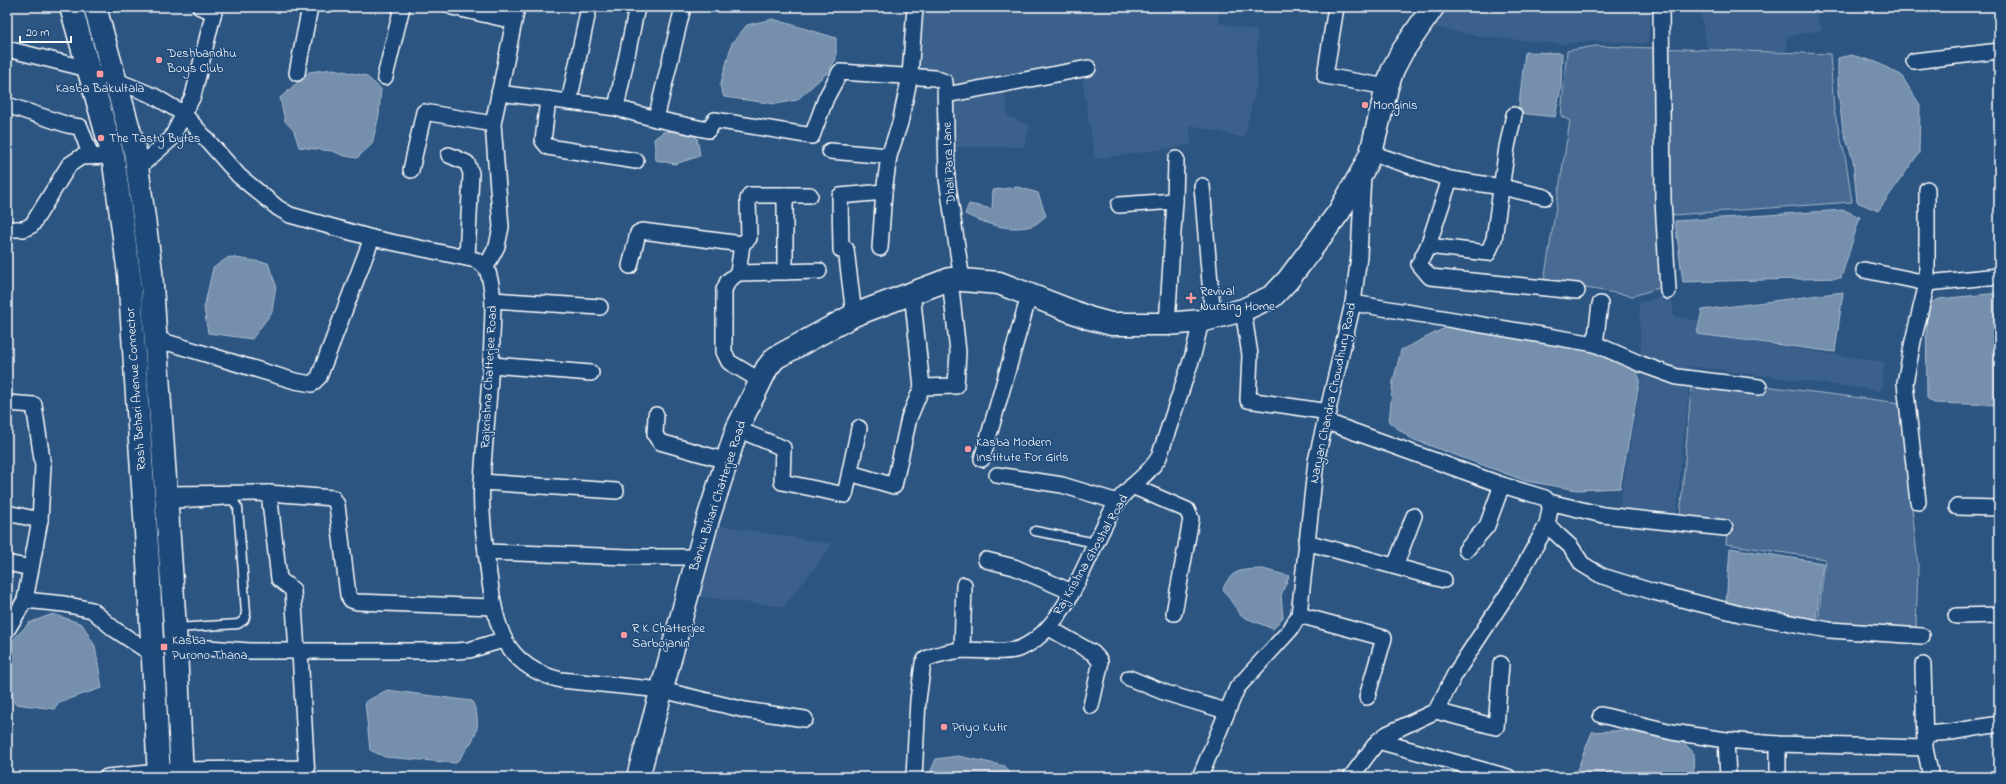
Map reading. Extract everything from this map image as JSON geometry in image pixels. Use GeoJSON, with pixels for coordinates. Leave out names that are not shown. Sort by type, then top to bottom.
{"type":"FeatureCollection","features":[{"type":"Feature","properties":{"kind":"main road","name":"Rash Behari Avenue Connector"},"geometry":{"type":"LineString","coordinates":[[71,7],[113,156],[129,274],[159,774]]}},
{"type":"Feature","properties":{"kind":"main road","name":"Rash Behari Avenue Connector"},"geometry":{"type":"LineString","coordinates":[[95,7],[138,168],[152,271],[175,637],[181,774]]}},
{"type":"Feature","properties":{"kind":"main road","name":"Banku Bihari Chatterjee Road"},"geometry":{"type":"LineString","coordinates":[[638,777],[698,557],[737,429],[767,368],[783,352],[854,315],[912,292],[956,280],[999,283],[1029,296],[1106,323],[1167,324],[1207,320],[1243,310],[1273,296],[1288,280],[1339,212],[1367,162],[1387,87],[1402,52],[1433,7]]}},
{"type":"Feature","properties":{"kind":"street"},"geometry":{"type":"LineString","coordinates":[[138,168],[171,139],[194,96],[215,9],[200,7]]}},
{"type":"Feature","properties":{"kind":"street"},"geometry":{"type":"LineString","coordinates":[[297,73],[310,7]]}},
{"type":"Feature","properties":{"kind":"street"},"geometry":{"type":"LineString","coordinates":[[385,77],[402,7]]}},
{"type":"Feature","properties":{"kind":"street"},"geometry":{"type":"LineString","coordinates":[[7,49],[88,69],[154,96],[184,114],[239,176],[278,208],[299,219],[372,238],[476,260],[486,267],[497,246],[501,227],[493,124],[516,14],[452,7]]}},
{"type":"Feature","properties":{"kind":"street"},"geometry":{"type":"LineString","coordinates":[[569,102],[589,7]]}},
{"type":"Feature","properties":{"kind":"street"},"geometry":{"type":"LineString","coordinates":[[616,108],[637,7]]}},
{"type":"Feature","properties":{"kind":"street"},"geometry":{"type":"LineString","coordinates":[[656,119],[683,7]]}},
{"type":"Feature","properties":{"kind":"street"},"geometry":{"type":"LineString","coordinates":[[880,248],[884,192],[889,156],[900,124],[910,76],[915,7]]}},
{"type":"Feature","properties":{"kind":"street"},"geometry":{"type":"LineString","coordinates":[[1336,7],[1325,76],[1387,87]]}},
{"type":"Feature","properties":{"kind":"street"},"geometry":{"type":"LineString","coordinates":[[1661,7],[1663,200],[1668,291]]}},
{"type":"Feature","properties":{"kind":"street"},"geometry":{"type":"LineString","coordinates":[[1914,61],[1999,51]]}},
{"type":"Feature","properties":{"kind":"street"},"geometry":{"type":"LineString","coordinates":[[946,95],[1088,68]]}},
{"type":"Feature","properties":{"kind":"street"},"geometry":{"type":"LineString","coordinates":[[499,93],[616,108],[656,119],[708,130],[715,120],[812,136],[826,98],[840,72],[910,76]]}},
{"type":"Feature","properties":{"kind":"street","name":"Dhali Para Lane"},"geometry":{"type":"LineString","coordinates":[[910,76],[934,78],[945,82],[947,179],[956,280],[958,352],[956,386],[922,387]]}},
{"type":"Feature","properties":{"kind":"street"},"geometry":{"type":"LineString","coordinates":[[548,99],[543,141],[545,145],[548,147],[636,161]]}},
{"type":"Feature","properties":{"kind":"street"},"geometry":{"type":"LineString","coordinates":[[7,105],[68,125],[80,127],[91,156]]}},
{"type":"Feature","properties":{"kind":"street"},"geometry":{"type":"LineString","coordinates":[[411,170],[424,112],[493,124]]}},
{"type":"Feature","properties":{"kind":"street"},"geometry":{"type":"LineString","coordinates":[[1428,246],[1488,252],[1494,239],[1507,146],[1514,115]]}},
{"type":"Feature","properties":{"kind":"street"},"geometry":{"type":"LineString","coordinates":[[830,151],[889,156]]}},
{"type":"Feature","properties":{"kind":"street"},"geometry":{"type":"LineString","coordinates":[[449,155],[467,164],[471,173],[467,258]]}},
{"type":"Feature","properties":{"kind":"street"},"geometry":{"type":"LineString","coordinates":[[7,229],[24,229],[32,225],[69,165],[81,157],[113,156]]}},
{"type":"Feature","properties":{"kind":"street"},"geometry":{"type":"LineString","coordinates":[[1167,324],[1175,201],[1176,159]]}},
{"type":"Feature","properties":{"kind":"street"},"geometry":{"type":"LineString","coordinates":[[1367,162],[1450,179],[1502,187],[1545,197]]}},
{"type":"Feature","properties":{"kind":"street","name":"Naryan Chandra Chowdhury Road"},"geometry":{"type":"LineString","coordinates":[[1200,777],[1226,711],[1242,681],[1290,630],[1299,615],[1316,461],[1328,417],[1353,303],[1359,256],[1367,162]]}},
{"type":"Feature","properties":{"kind":"street"},"geometry":{"type":"LineString","coordinates":[[1450,179],[1428,246],[1418,264],[1430,277],[1577,290]]}},
{"type":"Feature","properties":{"kind":"street","name":"Raj Krishna Ghoshal Road"},"geometry":{"type":"LineString","coordinates":[[914,777],[918,700],[923,663],[926,659],[962,650],[1020,649],[1049,628],[1072,592],[1118,502],[1132,486],[1154,466],[1160,457],[1193,355],[1207,320],[1202,186]]}},
{"type":"Feature","properties":{"kind":"street"},"geometry":{"type":"LineString","coordinates":[[1918,502],[1905,383],[1913,341],[1927,283],[1927,189]]}},
{"type":"Feature","properties":{"kind":"street"},"geometry":{"type":"LineString","coordinates":[[854,315],[846,250],[841,250],[840,196],[884,192]]}},
{"type":"Feature","properties":{"kind":"street"},"geometry":{"type":"LineString","coordinates":[[630,266],[638,233],[642,231],[742,244],[748,240],[749,236],[748,199],[750,195],[810,195]]}},
{"type":"Feature","properties":{"kind":"street"},"geometry":{"type":"LineString","coordinates":[[785,195],[786,272]]}},
{"type":"Feature","properties":{"kind":"street"},"geometry":{"type":"LineString","coordinates":[[1119,205],[1175,201]]}},
{"type":"Feature","properties":{"kind":"street"},"geometry":{"type":"LineString","coordinates":[[156,339],[296,381],[312,384],[319,377],[372,238]]}},
{"type":"Feature","properties":{"kind":"street"},"geometry":{"type":"LineString","coordinates":[[738,273],[742,244]]}},
{"type":"Feature","properties":{"kind":"street","name":"Rajkrishna Chatterjee Road"},"geometry":{"type":"LineString","coordinates":[[486,267],[494,300],[492,365],[482,482],[482,507],[493,607],[503,640],[520,660],[535,671],[561,680],[662,690],[745,710],[805,719]]}},
{"type":"Feature","properties":{"kind":"street"},"geometry":{"type":"LineString","coordinates":[[1864,270],[1927,283],[1999,276]]}},
{"type":"Feature","properties":{"kind":"street"},"geometry":{"type":"LineString","coordinates":[[761,381],[729,362],[724,352],[724,290],[728,281],[738,273],[819,272]]}},
{"type":"Feature","properties":{"kind":"street"},"geometry":{"type":"LineString","coordinates":[[850,472],[894,486],[909,418],[922,387],[912,292]]}},
{"type":"Feature","properties":{"kind":"street"},"geometry":{"type":"LineString","coordinates":[[982,459],[1029,296]]}},
{"type":"Feature","properties":{"kind":"street"},"geometry":{"type":"LineString","coordinates":[[494,300],[600,307]]}},
{"type":"Feature","properties":{"kind":"street"},"geometry":{"type":"LineString","coordinates":[[1353,303],[1595,344],[1641,364],[1677,377],[1759,387]]}},
{"type":"Feature","properties":{"kind":"street"},"geometry":{"type":"LineString","coordinates":[[1595,344],[1600,304]]}},
{"type":"Feature","properties":{"kind":"street"},"geometry":{"type":"LineString","coordinates":[[1243,310],[1250,354],[1248,400],[1328,417],[1502,485],[1545,498],[1549,502],[1603,515],[1725,528]]}},
{"type":"Feature","properties":{"kind":"street"},"geometry":{"type":"LineString","coordinates":[[492,365],[591,373]]}},
{"type":"Feature","properties":{"kind":"street"},"geometry":{"type":"LineString","coordinates":[[7,403],[34,404],[43,466],[40,520],[25,600],[7,630]]}},
{"type":"Feature","properties":{"kind":"street"},"geometry":{"type":"LineString","coordinates":[[656,415],[655,435],[660,442],[727,461]]}},
{"type":"Feature","properties":{"kind":"street"},"geometry":{"type":"LineString","coordinates":[[737,429],[783,448],[782,482],[845,495],[859,428]]}},
{"type":"Feature","properties":{"kind":"street"},"geometry":{"type":"LineString","coordinates":[[997,475],[1055,484],[1118,502]]}},
{"type":"Feature","properties":{"kind":"street"},"geometry":{"type":"LineString","coordinates":[[482,482],[616,491]]}},
{"type":"Feature","properties":{"kind":"street"},"geometry":{"type":"LineString","coordinates":[[1466,550],[1487,526],[1502,485]]}},
{"type":"Feature","properties":{"kind":"street"},"geometry":{"type":"LineString","coordinates":[[1132,486],[1186,510],[1190,514],[1191,519],[1174,613]]}},
{"type":"Feature","properties":{"kind":"street"},"geometry":{"type":"LineString","coordinates":[[167,499],[269,493],[333,498],[336,501],[348,595],[351,600],[357,602],[493,607]]}},
{"type":"Feature","properties":{"kind":"street"},"geometry":{"type":"LineString","coordinates":[[107,777],[159,774],[307,773],[293,590],[279,579],[269,493]]}},
{"type":"Feature","properties":{"kind":"street"},"geometry":{"type":"LineString","coordinates":[[1351,777],[1378,741],[1399,728],[1436,711],[1455,674],[1514,584],[1547,525],[1550,509],[1549,502]]}},
{"type":"Feature","properties":{"kind":"street"},"geometry":{"type":"LineString","coordinates":[[1957,507],[1999,508]]}},
{"type":"Feature","properties":{"kind":"street"},"geometry":{"type":"LineString","coordinates":[[7,513],[40,520]]}},
{"type":"Feature","properties":{"kind":"street"},"geometry":{"type":"LineString","coordinates":[[1395,566],[1414,516]]}},
{"type":"Feature","properties":{"kind":"street"},"geometry":{"type":"LineString","coordinates":[[1547,525],[1571,547],[1582,564],[1602,576],[1654,592],[1740,614],[1829,630],[1922,636]]}},
{"type":"Feature","properties":{"kind":"street"},"geometry":{"type":"LineString","coordinates":[[1306,542],[1444,580]]}},
{"type":"Feature","properties":{"kind":"street"},"geometry":{"type":"LineString","coordinates":[[486,552],[629,557],[698,557]]}},
{"type":"Feature","properties":{"kind":"street"},"geometry":{"type":"LineString","coordinates":[[986,560],[1014,567],[1072,592]]}},
{"type":"Feature","properties":{"kind":"street"},"geometry":{"type":"LineString","coordinates":[[7,563],[31,568]]}},
{"type":"Feature","properties":{"kind":"street"},"geometry":{"type":"LineString","coordinates":[[962,650],[964,585]]}},
{"type":"Feature","properties":{"kind":"street"},"geometry":{"type":"LineString","coordinates":[[25,600],[64,604],[92,610],[114,629],[152,649],[175,637],[250,651],[298,652],[456,651],[469,650],[503,640]]}},
{"type":"Feature","properties":{"kind":"street"},"geometry":{"type":"LineString","coordinates":[[1299,615],[1384,638],[1367,697]]}},
{"type":"Feature","properties":{"kind":"street"},"geometry":{"type":"LineString","coordinates":[[1956,616],[1999,615]]}},
{"type":"Feature","properties":{"kind":"street"},"geometry":{"type":"LineString","coordinates":[[1049,628],[1093,653],[1100,660],[1091,706]]}},
{"type":"Feature","properties":{"kind":"street"},"geometry":{"type":"LineString","coordinates":[[1436,711],[1496,727],[1501,664]]}},
{"type":"Feature","properties":{"kind":"street"},"geometry":{"type":"LineString","coordinates":[[1923,665],[1925,741],[1931,777]]}},
{"type":"Feature","properties":{"kind":"street"},"geometry":{"type":"LineString","coordinates":[[1129,678],[1166,693],[1226,711]]}},
{"type":"Feature","properties":{"kind":"street"},"geometry":{"type":"LineString","coordinates":[[1601,715],[1672,732],[1726,740],[1778,744],[1925,741],[1952,732],[1999,724]]}},
{"type":"Feature","properties":{"kind":"street"},"geometry":{"type":"LineString","coordinates":[[1726,740],[1728,777]]}},
{"type":"Feature","properties":{"kind":"street"},"geometry":{"type":"LineString","coordinates":[[1378,741],[1508,777]]}},
{"type":"Feature","properties":{"kind":"street"},"geometry":{"type":"LineString","coordinates":[[1778,744],[1778,777]]}},
{"type":"Feature","properties":{"kind":"lane"},"geometry":{"type":"LineString","coordinates":[[167,499],[233,500],[238,508],[246,613],[244,620],[238,624],[175,637]]}},
{"type":"Feature","properties":{"kind":"lane"},"geometry":{"type":"LineString","coordinates":[[1036,531],[1096,543]]}},
{"type":"Feature","properties":{"kind":"shaded area"},"geometry":{"type":"Polygon","coordinates":[[[922,7],[1218,7],[1219,23],[1257,31],[1257,82],[1244,138],[1190,125],[1191,145],[1095,159],[1080,66],[1003,78],[1008,116],[1030,126],[1023,147],[954,147],[952,77],[937,69],[918,69],[922,7]]]}},
{"type":"Feature","properties":{"kind":"shaded area"},"geometry":{"type":"Polygon","coordinates":[[[1440,7],[1651,7],[1648,44],[1589,41],[1561,44],[1477,36],[1428,26],[1440,7]]]}},
{"type":"Feature","properties":{"kind":"shaded area"},"geometry":{"type":"Polygon","coordinates":[[[1699,7],[1814,7],[1822,30],[1787,36],[1786,51],[1708,52],[1699,7]]]}},
{"type":"Feature","properties":{"kind":"shaded area"},"geometry":{"type":"Polygon","coordinates":[[[773,19],[836,38],[836,59],[829,71],[797,100],[776,104],[724,97],[720,86],[732,43],[747,25],[773,19]]]}},
{"type":"Feature","properties":{"kind":"shaded area"},"geometry":{"type":"Polygon","coordinates":[[[1595,46],[1830,54],[1834,110],[1846,161],[1852,202],[1659,216],[1662,287],[1633,296],[1544,281],[1570,121],[1561,116],[1567,51],[1595,46]]]}},
{"type":"Feature","properties":{"kind":"shaded area"},"geometry":{"type":"Polygon","coordinates":[[[1525,52],[1562,53],[1561,87],[1555,117],[1518,113],[1525,52]]]}},
{"type":"Feature","properties":{"kind":"shaded area"},"geometry":{"type":"Polygon","coordinates":[[[1851,55],[1876,62],[1901,75],[1920,105],[1919,153],[1878,211],[1857,202],[1853,160],[1843,130],[1838,92],[1838,58],[1851,55]]]}},
{"type":"Feature","properties":{"kind":"shaded area"},"geometry":{"type":"Polygon","coordinates":[[[333,69],[366,76],[381,89],[379,115],[372,144],[357,158],[345,156],[332,151],[299,147],[294,131],[285,121],[280,98],[309,72],[333,69]]]}},
{"type":"Feature","properties":{"kind":"shaded area"},"geometry":{"type":"Polygon","coordinates":[[[685,130],[697,138],[700,156],[675,164],[656,160],[654,139],[663,132],[685,130]]]}},
{"type":"Feature","properties":{"kind":"shaded area"},"geometry":{"type":"Polygon","coordinates":[[[1018,187],[1038,193],[1046,216],[1035,224],[1023,228],[997,226],[965,214],[969,204],[992,209],[993,190],[1018,187]]]}},
{"type":"Feature","properties":{"kind":"shaded area"},"geometry":{"type":"Polygon","coordinates":[[[1844,210],[1860,217],[1841,278],[1683,282],[1675,221],[1844,210]]]}},
{"type":"Feature","properties":{"kind":"shaded area"},"geometry":{"type":"Polygon","coordinates":[[[229,257],[268,263],[276,285],[272,312],[252,339],[208,333],[204,308],[213,268],[229,257]]]}},
{"type":"Feature","properties":{"kind":"shaded area"},"geometry":{"type":"Polygon","coordinates":[[[1843,292],[1835,352],[1697,334],[1702,310],[1843,292]]]}},
{"type":"Feature","properties":{"kind":"shaded area"},"geometry":{"type":"Polygon","coordinates":[[[1999,293],[1999,405],[1934,403],[1927,398],[1926,305],[1939,299],[1999,293]]]}},
{"type":"Feature","properties":{"kind":"shaded area"},"geometry":{"type":"Polygon","coordinates":[[[1671,294],[1674,316],[1699,321],[1698,334],[1885,362],[1881,391],[1689,366],[1690,377],[1676,515],[1619,510],[1642,378],[1639,303],[1671,294]]]}},
{"type":"Feature","properties":{"kind":"shaded area"},"geometry":{"type":"Polygon","coordinates":[[[1447,327],[1629,356],[1640,379],[1620,488],[1577,490],[1526,481],[1412,439],[1389,422],[1393,382],[1401,350],[1447,327]]]}},
{"type":"Feature","properties":{"kind":"shaded area"},"geometry":{"type":"Polygon","coordinates":[[[1692,377],[1901,403],[1918,565],[1916,627],[1839,628],[1818,622],[1825,559],[1726,544],[1728,523],[1680,517],[1692,377]]]}},
{"type":"Feature","properties":{"kind":"shaded area"},"geometry":{"type":"Polygon","coordinates":[[[710,524],[833,544],[784,607],[694,596],[710,524]]]}},
{"type":"Feature","properties":{"kind":"shaded area"},"geometry":{"type":"Polygon","coordinates":[[[1730,548],[1823,563],[1816,619],[1726,604],[1730,548]]]}},
{"type":"Feature","properties":{"kind":"shaded area"},"geometry":{"type":"Polygon","coordinates":[[[1263,569],[1289,576],[1281,595],[1283,617],[1273,629],[1241,616],[1223,589],[1230,577],[1238,572],[1243,570],[1263,569]]]}},
{"type":"Feature","properties":{"kind":"shaded area"},"geometry":{"type":"Polygon","coordinates":[[[53,614],[82,624],[95,646],[102,688],[59,702],[54,709],[15,704],[8,681],[10,643],[29,623],[53,614]]]}},
{"type":"Feature","properties":{"kind":"shaded area"},"geometry":{"type":"Polygon","coordinates":[[[387,690],[472,701],[476,711],[477,727],[468,748],[456,763],[385,757],[370,750],[365,702],[387,690]]]}},
{"type":"Feature","properties":{"kind":"shaded area"},"geometry":{"type":"Polygon","coordinates":[[[1630,730],[1678,737],[1693,752],[1694,777],[1565,777],[1577,770],[1592,732],[1630,730]]]}},
{"type":"Feature","properties":{"kind":"shaded area"},"geometry":{"type":"Polygon","coordinates":[[[958,756],[1005,766],[1013,777],[928,777],[936,759],[958,756]]]}},
{"type":"Feature","properties":{"kind":"place","name":"Deshbandhu Boys Club"},"geometry":{"type":"Point","coordinates":[159,60]}},
{"type":"Feature","properties":{"kind":"place","name":"Kasba Bakultala"},"geometry":{"type":"Point","coordinates":[100,74]}},
{"type":"Feature","properties":{"kind":"place","name":"Monginis"},"geometry":{"type":"Point","coordinates":[1365,105]}},
{"type":"Feature","properties":{"kind":"place","name":"The Tasty Bytes"},"geometry":{"type":"Point","coordinates":[101,138]}},
{"type":"Feature","properties":{"kind":"place","name":"Revival Nursing Home"},"geometry":{"type":"Point","coordinates":[1191,298]}},
{"type":"Feature","properties":{"kind":"place","name":"Kasba Modern Institute For Girls"},"geometry":{"type":"Point","coordinates":[968,449]}},
{"type":"Feature","properties":{"kind":"place","name":"R K Chatterjee Sarbojanin"},"geometry":{"type":"Point","coordinates":[624,635]}},
{"type":"Feature","properties":{"kind":"place","name":"Kasba Purono Thana"},"geometry":{"type":"Point","coordinates":[164,647]}},
{"type":"Feature","properties":{"kind":"place","name":"Priyo Kutir"},"geometry":{"type":"Point","coordinates":[944,727]}}]}
